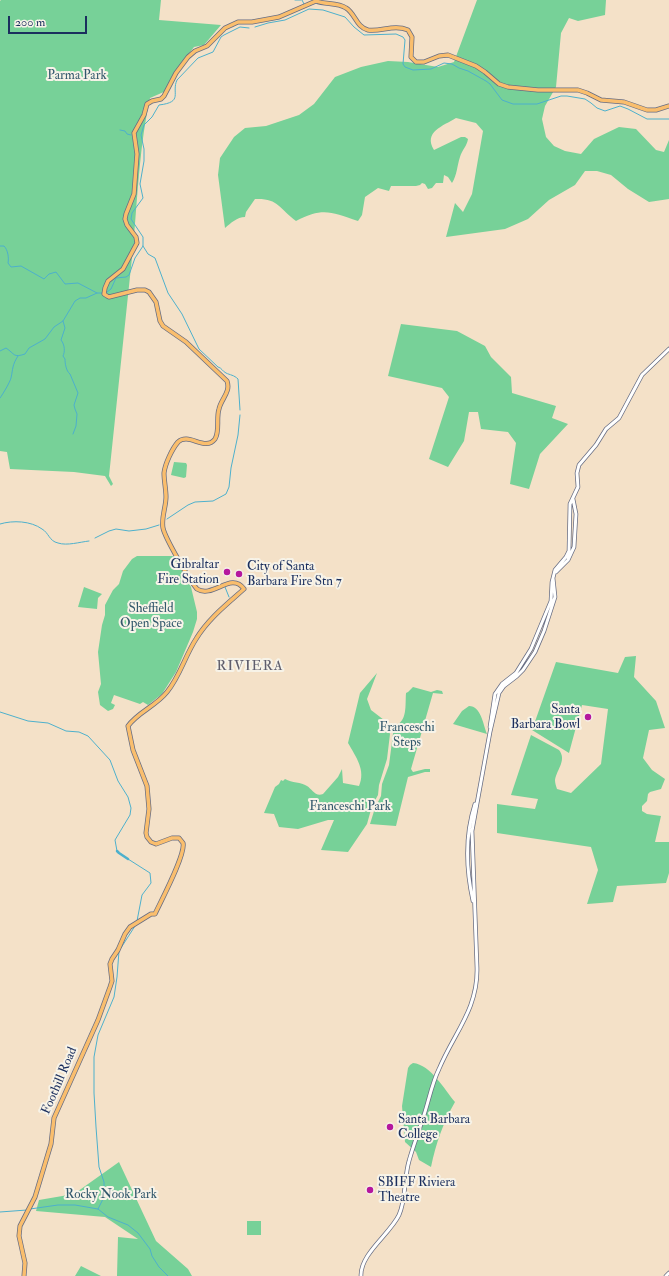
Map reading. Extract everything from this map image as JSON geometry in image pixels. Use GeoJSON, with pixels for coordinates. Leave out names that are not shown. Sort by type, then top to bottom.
{"type":"FeatureCollection","features":[{"type":"Feature","properties":{"kind":"main road","name":"Foothill Road"},"geometry":{"type":"LineString","coordinates":[[24,1276],[25,1263],[19,1236],[20,1226],[35,1196],[51,1144],[54,1118],[98,1020],[110,987],[112,981],[110,964],[130,927],[151,914],[155,914],[172,878],[184,846],[182,841],[178,838],[172,838],[156,844],[151,842],[148,838],[146,833],[149,809],[147,786],[133,750],[128,726],[134,719],[164,696],[181,670],[199,634],[244,588],[240,584],[234,582],[207,592],[197,589],[167,538],[163,525],[166,498],[164,472],[171,454],[177,443],[182,440],[191,439],[207,444],[215,439],[217,432],[218,410],[228,391],[228,381],[186,342],[164,326],[160,321],[156,302],[149,292],[145,290],[137,290],[108,296],[105,294],[104,290],[110,279],[123,269],[137,243],[136,237],[127,225],[126,217],[134,194],[137,154],[134,133],[144,115],[147,104],[164,97],[175,75],[188,57],[195,51],[207,46],[216,35],[225,28],[238,22],[252,22],[279,17],[315,1]]}},
{"type":"Feature","properties":{"kind":"main road"},"geometry":{"type":"LineString","coordinates":[[315,1],[346,8],[351,12],[359,25],[366,29],[372,30],[394,27],[408,30],[412,37],[410,57],[416,62],[424,62],[439,56],[448,55],[476,66],[486,72],[499,84],[508,87],[533,90],[578,90],[601,100],[624,102],[647,110],[656,110],[669,106]]}},
{"type":"Feature","properties":{"kind":"street"},"geometry":{"type":"LineString","coordinates":[[490,732],[495,694],[502,684],[516,673],[531,649],[551,601],[554,574],[568,560],[573,549],[576,516],[573,499],[578,487],[577,472],[580,464],[596,445],[606,429],[619,417],[642,375],[669,350]]}},
{"type":"Feature","properties":{"kind":"street"},"geometry":{"type":"LineString","coordinates":[[361,1276],[361,1269],[365,1261],[391,1227],[400,1212],[409,1162],[438,1069],[473,1001],[478,971],[472,834],[490,732],[499,693],[504,686],[523,670],[535,652],[544,631],[555,597],[553,578]]}},
{"type":"Feature","properties":{"kind":"green space","name":"Parma Park"},"geometry":{"type":"Polygon","coordinates":[[[1,0],[161,0],[159,20],[221,25],[204,45],[194,47],[180,65],[166,91],[150,98],[140,167],[134,236],[137,239],[133,248],[109,476],[113,484],[111,486],[105,476],[74,472],[10,469],[7,452],[0,451],[1,0]]]}},
{"type":"Feature","properties":{"kind":"green space"},"geometry":{"type":"Polygon","coordinates":[[[477,0],[606,0],[605,15],[578,21],[569,18],[561,33],[556,87],[545,106],[542,119],[546,137],[554,146],[565,151],[581,154],[594,139],[619,127],[636,129],[656,150],[664,152],[669,140],[669,199],[649,202],[628,189],[611,175],[597,171],[585,171],[575,185],[549,200],[528,219],[505,229],[446,237],[455,203],[463,212],[472,194],[483,131],[476,123],[456,118],[436,130],[431,139],[431,144],[434,150],[461,137],[468,139],[459,160],[456,174],[452,183],[448,177],[444,175],[443,183],[436,183],[432,188],[428,189],[425,184],[422,183],[416,186],[391,186],[389,191],[378,188],[365,197],[362,215],[358,221],[334,213],[320,212],[296,221],[274,202],[263,199],[255,199],[246,212],[245,217],[237,219],[225,228],[218,175],[220,158],[234,137],[245,128],[266,126],[299,115],[314,104],[335,77],[361,67],[388,61],[408,62],[438,67],[454,62],[477,0]]]}},
{"type":"Feature","properties":{"kind":"green space"},"geometry":{"type":"Polygon","coordinates":[[[401,324],[457,331],[485,346],[491,357],[511,377],[512,393],[556,406],[552,418],[568,424],[540,454],[529,489],[510,484],[516,443],[508,432],[481,429],[478,412],[469,412],[464,441],[448,467],[429,459],[449,397],[442,388],[388,376],[401,324]]]}},
{"type":"Feature","properties":{"kind":"green space"},"geometry":{"type":"Polygon","coordinates":[[[174,462],[186,463],[186,477],[184,478],[171,475],[174,462]]]}},
{"type":"Feature","properties":{"kind":"green space","name":"Sheffield Open Space"},"geometry":{"type":"Polygon","coordinates":[[[137,556],[175,556],[191,587],[197,612],[197,619],[176,672],[162,694],[148,705],[143,702],[140,704],[114,695],[111,703],[115,705],[113,709],[108,711],[100,705],[98,692],[101,684],[98,652],[105,615],[105,605],[113,590],[119,584],[123,571],[132,559],[137,556]]]}},
{"type":"Feature","properties":{"kind":"green space"},"geometry":{"type":"Polygon","coordinates":[[[84,587],[102,594],[98,598],[97,609],[78,607],[84,587]]]}},
{"type":"Feature","properties":{"kind":"green space"},"geometry":{"type":"Polygon","coordinates":[[[636,656],[634,677],[656,701],[665,728],[649,730],[643,758],[652,770],[665,779],[661,789],[648,794],[647,801],[642,806],[642,811],[647,814],[661,816],[655,842],[669,842],[669,873],[666,883],[617,886],[613,902],[587,904],[598,870],[591,847],[497,833],[497,804],[535,809],[538,799],[511,795],[531,735],[559,750],[561,754],[562,761],[555,780],[557,789],[571,793],[601,764],[608,709],[582,705],[569,753],[532,730],[556,662],[618,673],[625,657],[636,656]]]}},
{"type":"Feature","properties":{"kind":"green space","name":"Franceschi Park"},"geometry":{"type":"Polygon","coordinates":[[[377,673],[367,699],[371,710],[384,720],[390,734],[387,759],[379,785],[378,795],[372,806],[367,824],[348,852],[321,850],[334,820],[328,820],[298,829],[279,827],[274,814],[264,813],[275,787],[281,780],[283,781],[285,779],[305,785],[316,794],[320,795],[323,794],[338,777],[342,769],[343,783],[359,786],[361,780],[361,769],[348,743],[360,693],[377,673]]]}},
{"type":"Feature","properties":{"kind":"green space","name":"Franceschi Steps"},"geometry":{"type":"Polygon","coordinates":[[[413,687],[431,692],[437,690],[442,691],[443,694],[433,693],[411,769],[413,772],[430,769],[430,772],[408,777],[396,826],[370,824],[381,796],[382,784],[389,765],[394,726],[402,721],[404,717],[406,693],[413,687]]]}},
{"type":"Feature","properties":{"kind":"green space"},"geometry":{"type":"Polygon","coordinates":[[[469,706],[473,707],[479,712],[487,734],[453,724],[462,711],[469,706]]]}},
{"type":"Feature","properties":{"kind":"green space"},"geometry":{"type":"Polygon","coordinates":[[[413,1063],[426,1068],[442,1084],[455,1102],[440,1133],[431,1167],[419,1160],[416,1152],[405,1142],[402,1106],[408,1068],[413,1063]]]}},
{"type":"Feature","properties":{"kind":"green space","name":"Rocky Nook Park"},"geometry":{"type":"Polygon","coordinates":[[[119,1162],[156,1241],[188,1269],[192,1276],[117,1276],[118,1237],[138,1239],[105,1217],[36,1211],[39,1200],[74,1194],[119,1162]]]}},
{"type":"Feature","properties":{"kind":"green space"},"geometry":{"type":"Polygon","coordinates":[[[247,1221],[261,1221],[261,1235],[247,1235],[247,1221]]]}},
{"type":"Feature","properties":{"kind":"green space"},"geometry":{"type":"Polygon","coordinates":[[[81,1266],[101,1276],[75,1276],[81,1266]]]}},
{"type":"Feature","properties":{"kind":"waterway"},"geometry":{"type":"LineString","coordinates":[[295,0],[301,0]]}},
{"type":"Feature","properties":{"kind":"waterway"},"geometry":{"type":"LineString","coordinates":[[302,0],[304,4]]}},
{"type":"Feature","properties":{"kind":"waterway"},"geometry":{"type":"LineString","coordinates":[[255,27],[285,20],[309,9],[323,10],[345,17],[364,35],[396,34],[403,37],[405,40],[403,64],[405,67],[413,70],[431,69],[444,63],[452,64],[486,81],[502,100],[513,104],[537,104],[561,96],[567,96],[585,99],[597,108],[605,111],[620,106],[647,119],[669,119]]}},
{"type":"Feature","properties":{"kind":"waterway"},"geometry":{"type":"LineString","coordinates":[[107,292],[111,289],[116,278],[126,277],[129,275],[135,258],[143,246],[143,237],[131,219],[132,213],[143,198],[140,184],[144,161],[144,149],[141,135],[144,125],[152,117],[159,105],[172,102],[175,96],[177,80],[198,58],[213,52],[221,37],[224,35],[240,27],[249,28]]}},
{"type":"Feature","properties":{"kind":"waterway"},"geometry":{"type":"LineString","coordinates":[[120,130],[131,135]]}},
{"type":"Feature","properties":{"kind":"waterway"},"geometry":{"type":"LineString","coordinates":[[0,246],[4,246],[8,256],[8,263],[11,267],[21,266],[44,279],[49,274],[56,272],[65,284],[78,283],[97,293]]}},
{"type":"Feature","properties":{"kind":"waterway"},"geometry":{"type":"LineString","coordinates":[[143,246],[148,254],[155,258],[168,293],[182,314],[199,349],[218,367],[238,379],[240,410]]}},
{"type":"Feature","properties":{"kind":"waterway"},"geometry":{"type":"LineString","coordinates":[[0,351],[6,348],[14,355],[25,354],[29,348],[45,339],[54,327],[63,321],[75,301],[80,298],[86,298],[97,293],[102,293]]}},
{"type":"Feature","properties":{"kind":"waterway"},"geometry":{"type":"LineString","coordinates":[[63,321],[65,328],[61,340],[64,348],[63,356],[78,393],[74,405],[77,414],[76,426],[73,434]]}},
{"type":"Feature","properties":{"kind":"waterway"},"geometry":{"type":"LineString","coordinates":[[0,398],[10,380],[18,356]]}},
{"type":"Feature","properties":{"kind":"waterway"},"geometry":{"type":"LineString","coordinates":[[167,519],[195,502],[213,501],[226,494],[229,487],[240,415]]}},
{"type":"Feature","properties":{"kind":"waterway"},"geometry":{"type":"LineString","coordinates":[[0,524],[10,522],[33,524],[44,531],[53,541],[62,544],[89,541]]}},
{"type":"Feature","properties":{"kind":"waterway"},"geometry":{"type":"LineString","coordinates":[[95,538],[116,529],[129,531],[146,529],[159,525]]}},
{"type":"Feature","properties":{"kind":"waterway"},"geometry":{"type":"LineString","coordinates":[[225,587],[229,597]]}},
{"type":"Feature","properties":{"kind":"waterway"},"geometry":{"type":"LineString","coordinates":[[0,712],[28,721],[48,723],[66,731],[79,732],[88,736],[110,760],[118,781],[128,797],[131,808],[130,815],[115,840],[117,851]]}},
{"type":"Feature","properties":{"kind":"waterway"},"geometry":{"type":"LineString","coordinates":[[117,851],[128,859]]}},
{"type":"Feature","properties":{"kind":"waterway"},"geometry":{"type":"LineString","coordinates":[[128,859],[150,873],[151,883],[142,895],[137,921]]}},
{"type":"Feature","properties":{"kind":"waterway"},"geometry":{"type":"LineString","coordinates":[[98,1209],[104,1197],[104,1182],[99,1167],[94,1093],[94,1057],[98,1035],[114,997],[119,951],[135,926]]}},
{"type":"Feature","properties":{"kind":"waterway"},"geometry":{"type":"LineString","coordinates":[[30,1209],[58,1205],[75,1205],[98,1209],[108,1217],[128,1225],[138,1233],[150,1249],[152,1256],[159,1267],[168,1276]]}},
{"type":"Feature","properties":{"kind":"waterway"},"geometry":{"type":"LineString","coordinates":[[0,1212],[27,1210]]}},
{"type":"Feature","properties":{"kind":"place","name":"Gibraltar Fire Station"},"geometry":{"type":"Point","coordinates":[227,572]}},
{"type":"Feature","properties":{"kind":"place","name":"City of Santa Barbara Fire Stn 7"},"geometry":{"type":"Point","coordinates":[239,574]}},
{"type":"Feature","properties":{"kind":"place","name":"Santa Barbara Bowl"},"geometry":{"type":"Point","coordinates":[588,717]}},
{"type":"Feature","properties":{"kind":"place","name":"Santa Barbara College"},"geometry":{"type":"Point","coordinates":[390,1127]}},
{"type":"Feature","properties":{"kind":"place","name":"SBIFF Riviera Theatre"},"geometry":{"type":"Point","coordinates":[370,1190]}},
{"type":"Feature","properties":{"kind":"district","name":"RIVIERA"},"geometry":{"type":"Point","coordinates":[250,667]}}]}
